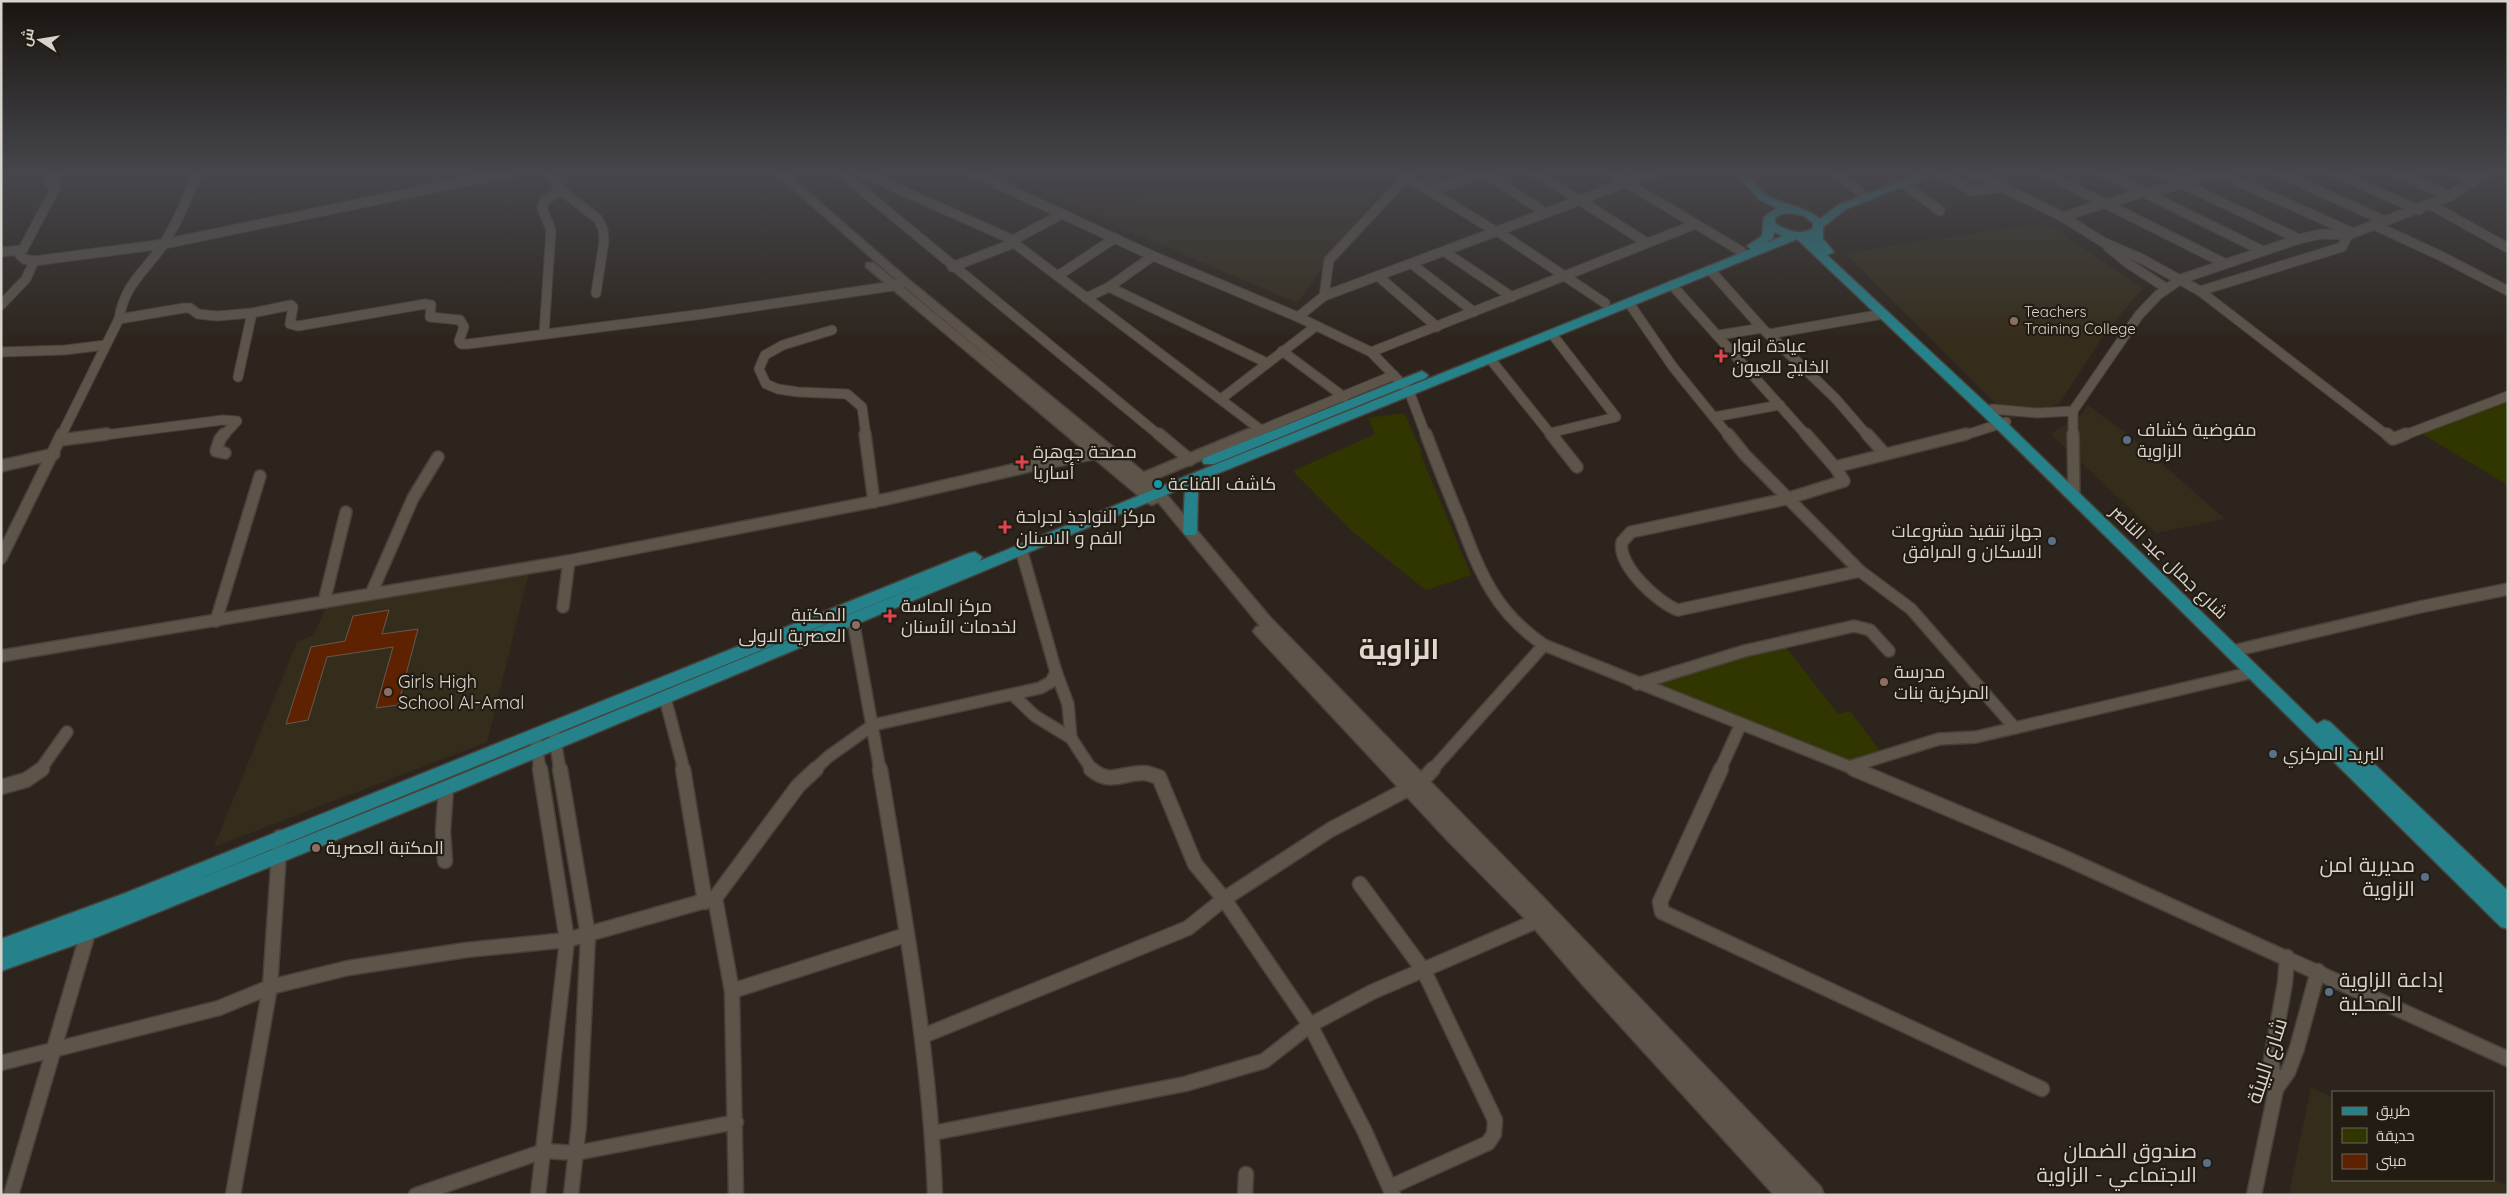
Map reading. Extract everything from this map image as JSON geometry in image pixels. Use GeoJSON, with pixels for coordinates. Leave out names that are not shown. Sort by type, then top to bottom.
{"type":"FeatureCollection","features":[{"type":"Feature","properties":{"kind":"main road"},"geometry":{"type":"LineString","coordinates":[[833,228],[1149,489],[1190,532],[1265,621],[1539,920],[1588,978],[1789,1195]]}},
{"type":"Feature","properties":{"kind":"main road"},"geometry":{"type":"LineString","coordinates":[[839,228],[899,283]]}},
{"type":"Feature","properties":{"kind":"main road"},"geometry":{"type":"LineString","coordinates":[[1,947],[91,914],[280,837],[536,742],[556,742],[665,698],[1021,549],[1272,434],[1763,242],[1770,233],[1770,228]]}},
{"type":"Feature","properties":{"kind":"main road"},"geometry":{"type":"LineString","coordinates":[[1778,228],[1782,232],[1798,235]]}},
{"type":"Feature","properties":{"kind":"main road"},"geometry":{"type":"LineString","coordinates":[[1,963],[90,931],[281,852],[446,788],[536,742],[553,727],[1149,489],[1199,476],[1402,383],[1491,360],[1672,285],[1818,228]]}},
{"type":"Feature","properties":{"kind":"main road","name":"شارع جمال عبد الناصر"},"geometry":{"type":"LineString","coordinates":[[1818,228],[1817,239],[1824,248],[1992,409],[2003,423]]}},
{"type":"Feature","properties":{"kind":"main road","name":"شارع جمال عبد الناصر"},"geometry":{"type":"LineString","coordinates":[[1798,235],[1819,252],[2003,423],[2239,650],[2508,904]]}},
{"type":"Feature","properties":{"kind":"main road"},"geometry":{"type":"LineString","coordinates":[[1774,244],[1797,245],[1819,252]]}},
{"type":"Feature","properties":{"kind":"main road"},"geometry":{"type":"LineString","coordinates":[[1190,532],[1191,490],[1199,476]]}},
{"type":"Feature","properties":{"kind":"main road"},"geometry":{"type":"LineString","coordinates":[[1149,489],[1260,631],[1415,786],[1813,1195]]}},
{"type":"Feature","properties":{"kind":"main road","name":"شارع جمال عبد الناصر"},"geometry":{"type":"LineString","coordinates":[[2239,650],[2254,672],[2508,921]]}},
{"type":"Feature","properties":{"kind":"street"},"geometry":{"type":"LineString","coordinates":[[37,228],[21,250],[20,255],[24,259],[34,261],[164,244],[242,228]]}},
{"type":"Feature","properties":{"kind":"street"},"geometry":{"type":"LineString","coordinates":[[1,558],[119,319],[120,304],[130,283],[164,244],[172,228]]}},
{"type":"Feature","properties":{"kind":"street"},"geometry":{"type":"LineString","coordinates":[[544,334],[550,228]]}},
{"type":"Feature","properties":{"kind":"street"},"geometry":{"type":"LineString","coordinates":[[596,293],[604,241],[602,228]]}},
{"type":"Feature","properties":{"kind":"street"},"geometry":{"type":"LineString","coordinates":[[906,228],[1190,460]]}},
{"type":"Feature","properties":{"kind":"street"},"geometry":{"type":"LineString","coordinates":[[982,228],[1013,242],[1059,275],[1086,298],[1261,430]]}},
{"type":"Feature","properties":{"kind":"street"},"geometry":{"type":"LineString","coordinates":[[952,267],[1013,242],[1038,228]]}},
{"type":"Feature","properties":{"kind":"street"},"geometry":{"type":"LineString","coordinates":[[1093,228],[1153,256],[1298,317],[1371,352],[1388,366],[1402,383],[1491,596],[1512,621],[1544,645],[1637,684],[1849,767],[2063,857],[2288,957],[2508,1059]]}},
{"type":"Feature","properties":{"kind":"street"},"geometry":{"type":"LineString","coordinates":[[1324,296],[1329,260],[1359,228]]}},
{"type":"Feature","properties":{"kind":"street"},"geometry":{"type":"LineString","coordinates":[[1491,228],[1605,303]]}},
{"type":"Feature","properties":{"kind":"street"},"geometry":{"type":"LineString","coordinates":[[1298,317],[1324,296],[1445,252],[1504,228]]}},
{"type":"Feature","properties":{"kind":"street"},"geometry":{"type":"LineString","coordinates":[[1623,228],[1647,243]]}},
{"type":"Feature","properties":{"kind":"street"},"geometry":{"type":"LineString","coordinates":[[1371,352],[1686,228]]}},
{"type":"Feature","properties":{"kind":"street"},"geometry":{"type":"LineString","coordinates":[[1702,228],[1741,251]]}},
{"type":"Feature","properties":{"kind":"street"},"geometry":{"type":"LineString","coordinates":[[2080,228],[2103,242],[2181,279],[2200,291],[2393,439],[2508,396]]}},
{"type":"Feature","properties":{"kind":"street"},"geometry":{"type":"LineString","coordinates":[[2155,228],[2224,263]]}},
{"type":"Feature","properties":{"kind":"street"},"geometry":{"type":"LineString","coordinates":[[2215,228],[2263,251]]}},
{"type":"Feature","properties":{"kind":"street"},"geometry":{"type":"LineString","coordinates":[[2275,228],[2299,239]]}},
{"type":"Feature","properties":{"kind":"street"},"geometry":{"type":"LineString","coordinates":[[2338,228],[2351,234]]}},
{"type":"Feature","properties":{"kind":"street"},"geometry":{"type":"LineString","coordinates":[[1992,409],[2037,413],[2073,411],[2088,395],[2108,359],[2130,327],[2166,288],[2181,279],[2224,263],[2299,239],[2321,234],[2351,234],[2367,228]]}},
{"type":"Feature","properties":{"kind":"street"},"geometry":{"type":"LineString","coordinates":[[2380,228],[2441,256],[2508,291]]}},
{"type":"Feature","properties":{"kind":"street"},"geometry":{"type":"LineString","coordinates":[[2472,228],[2508,248]]}},
{"type":"Feature","properties":{"kind":"street"},"geometry":{"type":"LineString","coordinates":[[2200,291],[2342,247],[2351,234]]}},
{"type":"Feature","properties":{"kind":"street"},"geometry":{"type":"LineString","coordinates":[[1059,275],[1115,238]]}},
{"type":"Feature","properties":{"kind":"street"},"geometry":{"type":"LineString","coordinates":[[2103,242],[2118,256],[2166,288]]}},
{"type":"Feature","properties":{"kind":"street"},"geometry":{"type":"LineString","coordinates":[[1,252],[21,250]]}},
{"type":"Feature","properties":{"kind":"street"},"geometry":{"type":"LineString","coordinates":[[1445,252],[1512,297]]}},
{"type":"Feature","properties":{"kind":"street"},"geometry":{"type":"LineString","coordinates":[[1086,298],[1109,287],[1153,256]]}},
{"type":"Feature","properties":{"kind":"street"},"geometry":{"type":"LineString","coordinates":[[1,305],[26,280],[34,261]]}},
{"type":"Feature","properties":{"kind":"street"},"geometry":{"type":"LineString","coordinates":[[1412,264],[1474,312]]}},
{"type":"Feature","properties":{"kind":"street"},"geometry":{"type":"LineString","coordinates":[[1710,270],[1765,331],[1834,398],[1885,454]]}},
{"type":"Feature","properties":{"kind":"street"},"geometry":{"type":"LineString","coordinates":[[1378,276],[1437,327]]}},
{"type":"Feature","properties":{"kind":"street"},"geometry":{"type":"LineString","coordinates":[[119,319],[184,308],[190,308],[204,315],[252,313],[291,305],[294,307],[290,324],[298,326],[425,304],[431,305],[430,317],[460,320],[463,323],[459,341],[461,344],[703,314],[899,283]]}},
{"type":"Feature","properties":{"kind":"street"},"geometry":{"type":"LineString","coordinates":[[1672,285],[1835,467],[1844,481],[1786,499],[1631,532],[1625,536],[1621,546],[1623,556],[1663,603],[1672,610],[1860,571]]}},
{"type":"Feature","properties":{"kind":"street"},"geometry":{"type":"LineString","coordinates":[[1109,287],[1267,363]]}},
{"type":"Feature","properties":{"kind":"street"},"geometry":{"type":"LineString","coordinates":[[1629,303],[1673,367],[1786,499],[1860,571],[1911,609],[2015,728]]}},
{"type":"Feature","properties":{"kind":"street"},"geometry":{"type":"LineString","coordinates":[[238,377],[252,313]]}},
{"type":"Feature","properties":{"kind":"street"},"geometry":{"type":"LineString","coordinates":[[1718,335],[1765,331],[1884,314]]}},
{"type":"Feature","properties":{"kind":"street"},"geometry":{"type":"LineString","coordinates":[[1221,399],[1316,326]]}},
{"type":"Feature","properties":{"kind":"street"},"geometry":{"type":"LineString","coordinates":[[832,330],[783,345],[765,355],[759,369],[766,384],[778,389],[847,394],[857,400],[862,407],[874,502]]}},
{"type":"Feature","properties":{"kind":"street"},"geometry":{"type":"LineString","coordinates":[[1550,433],[1616,417],[1552,334]]}},
{"type":"Feature","properties":{"kind":"street"},"geometry":{"type":"LineString","coordinates":[[1,352],[65,350],[105,345]]}},
{"type":"Feature","properties":{"kind":"street"},"geometry":{"type":"LineString","coordinates":[[1282,351],[1344,396]]}},
{"type":"Feature","properties":{"kind":"street"},"geometry":{"type":"LineString","coordinates":[[1491,360],[1577,467]]}},
{"type":"Feature","properties":{"kind":"street"},"geometry":{"type":"LineString","coordinates":[[1149,489],[1190,460],[1261,430],[1344,396],[1402,383]]}},
{"type":"Feature","properties":{"kind":"street"},"geometry":{"type":"LineString","coordinates":[[1714,417],[1780,405]]}},
{"type":"Feature","properties":{"kind":"street"},"geometry":{"type":"LineString","coordinates":[[2073,411],[2074,492]]}},
{"type":"Feature","properties":{"kind":"street"},"geometry":{"type":"LineString","coordinates":[[60,440],[223,420],[237,421],[220,439],[216,451],[225,453]]}},
{"type":"Feature","properties":{"kind":"street"},"geometry":{"type":"LineString","coordinates":[[1835,467],[1941,442],[2003,423]]}},
{"type":"Feature","properties":{"kind":"street"},"geometry":{"type":"LineString","coordinates":[[1,656],[569,561],[874,502],[1030,466],[1103,452]]}},
{"type":"Feature","properties":{"kind":"street"},"geometry":{"type":"LineString","coordinates":[[1,466],[54,454]]}},
{"type":"Feature","properties":{"kind":"street"},"geometry":{"type":"LineString","coordinates":[[370,594],[413,498],[438,457]]}},
{"type":"Feature","properties":{"kind":"street"},"geometry":{"type":"LineString","coordinates":[[216,620],[260,476]]}},
{"type":"Feature","properties":{"kind":"street"},"geometry":{"type":"LineString","coordinates":[[324,602],[346,512]]}},
{"type":"Feature","properties":{"kind":"street"},"geometry":{"type":"LineString","coordinates":[[1021,549],[1056,672],[1069,698],[1072,717],[1071,738]]}},
{"type":"Feature","properties":{"kind":"street"},"geometry":{"type":"LineString","coordinates":[[563,607],[569,561]]}},
{"type":"Feature","properties":{"kind":"street"},"geometry":{"type":"LineString","coordinates":[[2239,650],[2420,607],[2508,589]]}},
{"type":"Feature","properties":{"kind":"street"},"geometry":{"type":"LineString","coordinates":[[853,620],[873,725],[923,1036],[933,1133],[935,1195]]}},
{"type":"Feature","properties":{"kind":"street"},"geometry":{"type":"LineString","coordinates":[[1637,684],[1771,643],[1854,626],[1871,630],[1889,651]]}},
{"type":"Feature","properties":{"kind":"street"},"geometry":{"type":"LineString","coordinates":[[923,1036],[1188,928],[1224,899],[1330,830],[1415,786],[1544,645]]}},
{"type":"Feature","properties":{"kind":"street"},"geometry":{"type":"LineString","coordinates":[[1,1063],[53,1052],[219,1008],[270,987],[348,968],[392,960],[568,940],[710,900],[798,786],[828,757],[873,725],[1013,695],[1046,686],[1051,682],[1056,672]]}},
{"type":"Feature","properties":{"kind":"street"},"geometry":{"type":"LineString","coordinates":[[1849,767],[1939,739],[1976,737],[2254,672]]}},
{"type":"Feature","properties":{"kind":"street"},"geometry":{"type":"LineString","coordinates":[[1013,695],[1035,716],[1071,738],[1090,768],[1099,776],[1116,778],[1144,773],[1159,777],[1195,864],[1224,899],[1310,1025],[1361,1124],[1392,1191],[1488,1143],[1495,1134],[1494,1114],[1424,971],[1360,884]]}},
{"type":"Feature","properties":{"kind":"street"},"geometry":{"type":"LineString","coordinates":[[665,698],[687,783],[710,900],[732,991],[736,1195]]}},
{"type":"Feature","properties":{"kind":"street"},"geometry":{"type":"LineString","coordinates":[[1741,724],[1660,902],[1662,912],[2042,1089]]}},
{"type":"Feature","properties":{"kind":"street"},"geometry":{"type":"LineString","coordinates":[[553,727],[588,935],[576,1153],[571,1195]]}},
{"type":"Feature","properties":{"kind":"street"},"geometry":{"type":"LineString","coordinates":[[1,787],[15,785],[42,771],[68,732]]}},
{"type":"Feature","properties":{"kind":"street"},"geometry":{"type":"LineString","coordinates":[[536,742],[568,940],[538,1195]]}},
{"type":"Feature","properties":{"kind":"street"},"geometry":{"type":"LineString","coordinates":[[445,861],[443,831],[446,788]]}},
{"type":"Feature","properties":{"kind":"street"},"geometry":{"type":"LineString","coordinates":[[233,1195],[270,987],[281,852],[280,837]]}},
{"type":"Feature","properties":{"kind":"street"},"geometry":{"type":"LineString","coordinates":[[11,1195],[90,931],[91,914]]}},
{"type":"Feature","properties":{"kind":"street"},"geometry":{"type":"LineString","coordinates":[[933,1133],[1185,1084],[1264,1061],[1310,1025],[1372,992],[1539,920]]}},
{"type":"Feature","properties":{"kind":"street"},"geometry":{"type":"LineString","coordinates":[[732,991],[906,935]]}},
{"type":"Feature","properties":{"kind":"street"},"geometry":{"type":"LineString","coordinates":[[2276,1090],[2271,1060],[2284,992],[2288,957]]}},
{"type":"Feature","properties":{"kind":"street","name":"شارع البيئة"},"geometry":{"type":"LineString","coordinates":[[2254,1195],[2276,1090],[2288,1072],[2297,1048],[2318,971]]}},
{"type":"Feature","properties":{"kind":"street"},"geometry":{"type":"LineString","coordinates":[[416,1195],[544,1151],[576,1153],[736,1122]]}},
{"type":"Feature","properties":{"kind":"street"},"geometry":{"type":"LineString","coordinates":[[1245,1195],[1246,1174]]}},
{"type":"Feature","properties":{"kind":"shaded area"},"geometry":{"type":"Polygon","coordinates":[[[1122,228],[1353,228],[1297,303],[1122,228]]]}},
{"type":"Feature","properties":{"kind":"shaded area","name":"Teachers Training College"},"geometry":{"type":"Polygon","coordinates":[[[2013,228],[2052,228],[2143,288],[2106,332],[2059,404],[2011,419],[1845,253],[2013,228]]]}},
{"type":"Feature","properties":{"kind":"shaded area"},"geometry":{"type":"Polygon","coordinates":[[[2088,405],[2130,436],[2225,519],[2156,533],[2051,434],[2082,414],[2088,405]]]}},
{"type":"Feature","properties":{"kind":"shaded area","name":"Girls High School Al-Amal"},"geometry":{"type":"Polygon","coordinates":[[[529,572],[487,742],[214,847],[297,642],[314,635],[327,604],[529,572]]]}},
{"type":"Feature","properties":{"kind":"shaded area"},"geometry":{"type":"Polygon","coordinates":[[[2311,1087],[2332,1098],[2332,1181],[2494,1181],[2494,1179],[2508,1186],[2508,1195],[2289,1195],[2311,1087]]]}},
{"type":"Feature","properties":{"kind":"green space"},"geometry":{"type":"Polygon","coordinates":[[[2508,398],[2508,485],[2419,432],[2508,398]]]}},
{"type":"Feature","properties":{"kind":"green space"},"geometry":{"type":"Polygon","coordinates":[[[1404,413],[1422,452],[1420,453],[1471,575],[1426,590],[1353,532],[1293,471],[1375,434],[1368,418],[1404,413]]]}},
{"type":"Feature","properties":{"kind":"green space"},"geometry":{"type":"Polygon","coordinates":[[[1781,641],[1838,714],[1850,711],[1883,755],[1849,766],[1638,684],[1781,641]]]}},
{"type":"Feature","properties":{"kind":"building"},"geometry":{"type":"Polygon","coordinates":[[[389,610],[382,634],[418,629],[398,705],[376,708],[393,647],[327,657],[308,720],[286,724],[311,647],[345,641],[353,616],[389,610]]]}},
{"type":"Feature","properties":{"kind":"place","name":"Teachers Training College"},"geometry":{"type":"Point","coordinates":[2014,321]}},
{"type":"Feature","properties":{"kind":"place","name":"عيادة انوار الخليج للعيون"},"geometry":{"type":"Point","coordinates":[1721,356]}},
{"type":"Feature","properties":{"kind":"place","name":"مفوضية كشاف الزاوية"},"geometry":{"type":"Point","coordinates":[2127,440]}},
{"type":"Feature","properties":{"kind":"place","name":"مصحة جوهرة أساريا"},"geometry":{"type":"Point","coordinates":[1022,462]}},
{"type":"Feature","properties":{"kind":"place","name":"كاشف القناعة"},"geometry":{"type":"Point","coordinates":[1158,484]}},
{"type":"Feature","properties":{"kind":"place","name":"مركز النواجذ لجراحة الفم و الاسنان"},"geometry":{"type":"Point","coordinates":[1005,527]}},
{"type":"Feature","properties":{"kind":"place","name":"جهاز تنفيذ مشروعات الاسكان و المرافق"},"geometry":{"type":"Point","coordinates":[2052,541]}},
{"type":"Feature","properties":{"kind":"place","name":"مركز الماسة لخدمات الأسنان"},"geometry":{"type":"Point","coordinates":[890,616]}},
{"type":"Feature","properties":{"kind":"place","name":"المكتبة العصرية الاولى"},"geometry":{"type":"Point","coordinates":[856,625]}},
{"type":"Feature","properties":{"kind":"place","name":"مدرسة المركزية بنات"},"geometry":{"type":"Point","coordinates":[1884,682]}},
{"type":"Feature","properties":{"kind":"place","name":"Girls High School Al-Amal"},"geometry":{"type":"Point","coordinates":[388,692]}},
{"type":"Feature","properties":{"kind":"place","name":"البريد المركزي"},"geometry":{"type":"Point","coordinates":[2273,754]}},
{"type":"Feature","properties":{"kind":"place","name":"المكتبة العصرية"},"geometry":{"type":"Point","coordinates":[316,848]}},
{"type":"Feature","properties":{"kind":"place","name":"مديرية امن الزاوية"},"geometry":{"type":"Point","coordinates":[2425,877]}},
{"type":"Feature","properties":{"kind":"place","name":"إداعة الزاوية المحلية"},"geometry":{"type":"Point","coordinates":[2329,992]}},
{"type":"Feature","properties":{"kind":"place","name":"صندوق الضمان الاجتماعي - الزاوية"},"geometry":{"type":"Point","coordinates":[2207,1163]}},
{"type":"Feature","properties":{"kind":"district","name":"الزاوية"},"geometry":{"type":"Point","coordinates":[1399,649]}}]}
